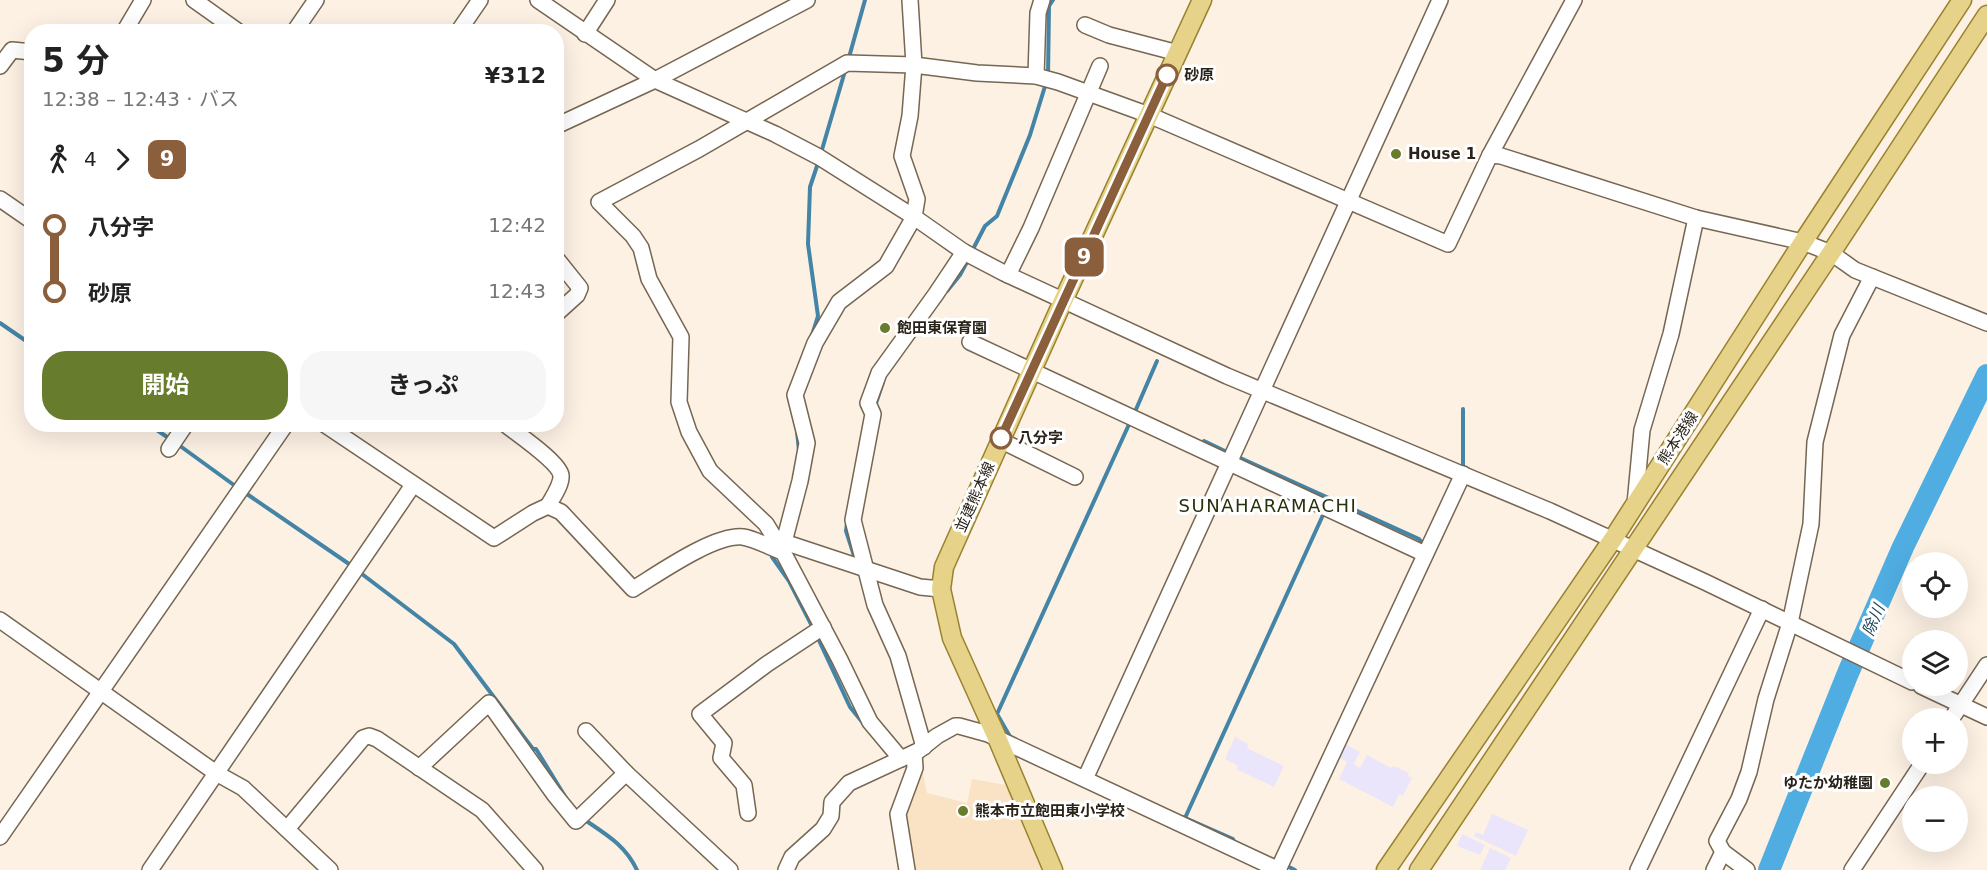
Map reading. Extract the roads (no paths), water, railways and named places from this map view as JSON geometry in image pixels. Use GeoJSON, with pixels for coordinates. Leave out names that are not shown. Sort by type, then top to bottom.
{"type":"FeatureCollection","features":[{"type":"Feature","properties":{"kind":"main road","name":"並建熊本線"},"geometry":{"type":"LineString","coordinates":[[1053,870],[998,740],[951,638],[941,589],[944,567],[1063,301],[1202,0]]}},
{"type":"Feature","properties":{"kind":"main road","name":"熊本港線"},"geometry":{"type":"LineString","coordinates":[[1386,870],[1612,539],[1962,0]]}},
{"type":"Feature","properties":{"kind":"main road","name":"熊本港線"},"geometry":{"type":"LineString","coordinates":[[1419,870],[1987,15]]}},
{"type":"Feature","properties":{"kind":"street"},"geometry":{"type":"LineString","coordinates":[[129,24],[143,0]]}},
{"type":"Feature","properties":{"kind":"street"},"geometry":{"type":"LineString","coordinates":[[194,0],[228,24]]}},
{"type":"Feature","properties":{"kind":"street"},"geometry":{"type":"LineString","coordinates":[[300,24],[316,0]]}},
{"type":"Feature","properties":{"kind":"street"},"geometry":{"type":"LineString","coordinates":[[464,24],[480,0]]}},
{"type":"Feature","properties":{"kind":"street"},"geometry":{"type":"LineString","coordinates":[[538,0],[655,80],[775,135],[837,167],[964,252],[1008,275],[1195,362],[1633,548],[1902,677]]}},
{"type":"Feature","properties":{"kind":"street"},"geometry":{"type":"LineString","coordinates":[[585,34],[607,0]]}},
{"type":"Feature","properties":{"kind":"street"},"geometry":{"type":"LineString","coordinates":[[564,122],[655,80],[807,0]]}},
{"type":"Feature","properties":{"kind":"street"},"geometry":{"type":"LineString","coordinates":[[783,547],[807,443],[795,395],[815,343],[839,302],[886,266],[914,217],[917,199],[902,156],[910,116],[914,65],[910,0]]}},
{"type":"Feature","properties":{"kind":"street"},"geometry":{"type":"LineString","coordinates":[[1036,76],[1038,13],[1042,0]]}},
{"type":"Feature","properties":{"kind":"street"},"geometry":{"type":"LineString","coordinates":[[1085,779],[1227,463],[1440,0]]}},
{"type":"Feature","properties":{"kind":"street"},"geometry":{"type":"LineString","coordinates":[[913,753],[870,722],[783,547],[766,524],[710,471],[689,432],[679,402],[681,337],[649,279],[641,248],[633,236],[599,202],[699,149],[847,63],[914,65],[977,74],[1036,76],[1149,115],[1448,244],[1490,155],[1575,0]]}},
{"type":"Feature","properties":{"kind":"street"},"geometry":{"type":"LineString","coordinates":[[1085,26],[1109,35],[1178,53]]}},
{"type":"Feature","properties":{"kind":"street"},"geometry":{"type":"LineString","coordinates":[[0,66],[12,50],[24,51]]}},
{"type":"Feature","properties":{"kind":"street"},"geometry":{"type":"LineString","coordinates":[[1008,275],[1031,228],[1100,66]]}},
{"type":"Feature","properties":{"kind":"street"},"geometry":{"type":"LineString","coordinates":[[1490,155],[1501,156],[1696,218],[1803,242],[1831,253],[1855,270],[1987,323]]}},
{"type":"Feature","properties":{"kind":"street"},"geometry":{"type":"LineString","coordinates":[[0,199],[24,216]]}},
{"type":"Feature","properties":{"kind":"street"},"geometry":{"type":"LineString","coordinates":[[1635,504],[1642,430],[1671,334],[1696,218]]}},
{"type":"Feature","properties":{"kind":"street"},"geometry":{"type":"LineString","coordinates":[[907,870],[898,814],[915,768],[913,753],[898,656],[875,605],[853,520],[873,414],[868,403],[879,373],[964,252]]}},
{"type":"Feature","properties":{"kind":"street"},"geometry":{"type":"LineString","coordinates":[[564,268],[580,288],[577,295],[564,307]]}},
{"type":"Feature","properties":{"kind":"street"},"geometry":{"type":"LineString","coordinates":[[1747,870],[1723,852],[1717,841],[1739,799],[1749,772],[1766,699],[1790,624],[1811,524],[1815,442],[1842,335],[1872,277]]}},
{"type":"Feature","properties":{"kind":"street"},"geometry":{"type":"LineString","coordinates":[[970,342],[1425,554]]}},
{"type":"Feature","properties":{"kind":"street"},"geometry":{"type":"LineString","coordinates":[[169,449],[181,432]]}},
{"type":"Feature","properties":{"kind":"street"},"geometry":{"type":"LineString","coordinates":[[0,837],[280,432]]}},
{"type":"Feature","properties":{"kind":"street"},"geometry":{"type":"LineString","coordinates":[[336,432],[494,538],[548,506],[561,475],[554,464],[515,432]]}},
{"type":"Feature","properties":{"kind":"street"},"geometry":{"type":"LineString","coordinates":[[1000,440],[1075,477]]}},
{"type":"Feature","properties":{"kind":"street"},"geometry":{"type":"LineString","coordinates":[[786,870],[792,857],[823,829],[831,816],[832,802],[849,783],[913,753],[955,726],[972,729],[998,740],[1278,870],[1463,474]]}},
{"type":"Feature","properties":{"kind":"street"},"geometry":{"type":"LineString","coordinates":[[150,870],[413,485]]}},
{"type":"Feature","properties":{"kind":"street"},"geometry":{"type":"LineString","coordinates":[[548,506],[561,512],[633,589],[696,551],[719,542],[742,537],[864,568],[920,587],[941,589]]}},
{"type":"Feature","properties":{"kind":"street"},"geometry":{"type":"LineString","coordinates":[[1638,870],[1762,609]]}},
{"type":"Feature","properties":{"kind":"street"},"geometry":{"type":"LineString","coordinates":[[0,620],[216,773],[243,788],[330,870]]}},
{"type":"Feature","properties":{"kind":"street"},"geometry":{"type":"LineString","coordinates":[[748,813],[744,785],[721,758],[723,743],[700,714],[767,664],[823,627]]}},
{"type":"Feature","properties":{"kind":"street"},"geometry":{"type":"LineString","coordinates":[[1958,708],[1987,665]]}},
{"type":"Feature","properties":{"kind":"street"},"geometry":{"type":"LineString","coordinates":[[1943,696],[1987,717]]}},
{"type":"Feature","properties":{"kind":"street"},"geometry":{"type":"LineString","coordinates":[[419,768],[486,703],[489,703],[576,821],[626,773]]}},
{"type":"Feature","properties":{"kind":"street"},"geometry":{"type":"LineString","coordinates":[[586,731],[626,773],[730,870]]}},
{"type":"Feature","properties":{"kind":"street"},"geometry":{"type":"LineString","coordinates":[[287,829],[363,738],[369,736],[377,739],[482,810],[535,870]]}},
{"type":"Feature","properties":{"kind":"street"},"geometry":{"type":"LineString","coordinates":[[1852,870],[1915,774]]}},
{"type":"Feature","properties":{"kind":"street"},"geometry":{"type":"LineString","coordinates":[[1714,870],[1723,852]]}},
{"type":"Feature","properties":{"kind":"waterway"},"geometry":{"type":"LineString","coordinates":[[848,61],[865,0]]}},
{"type":"Feature","properties":{"kind":"waterway"},"geometry":{"type":"LineString","coordinates":[[1048,76],[1049,6],[1053,0]]}},
{"type":"Feature","properties":{"kind":"waterway"},"geometry":{"type":"LineString","coordinates":[[821,153],[845,71]]}},
{"type":"Feature","properties":{"kind":"waterway"},"geometry":{"type":"LineString","coordinates":[[971,253],[985,226],[997,216],[1030,135],[1046,83]]}},
{"type":"Feature","properties":{"kind":"waterway"},"geometry":{"type":"LineString","coordinates":[[812,335],[818,316],[808,244],[810,187],[819,160]]}},
{"type":"Feature","properties":{"kind":"waterway"},"geometry":{"type":"LineString","coordinates":[[947,291],[968,260]]}},
{"type":"Feature","properties":{"kind":"waterway"},"geometry":{"type":"LineString","coordinates":[[0,323],[24,340]]}},
{"type":"Feature","properties":{"kind":"waterway"},"geometry":{"type":"LineString","coordinates":[[1134,414],[1157,361]]}},
{"type":"Feature","properties":{"kind":"waterway","name":"除川"},"geometry":{"type":"LineString","coordinates":[[1769,870],[1848,673],[1903,547],[1987,375]]}},
{"type":"Feature","properties":{"kind":"waterway"},"geometry":{"type":"LineString","coordinates":[[875,406],[883,382]]}},
{"type":"Feature","properties":{"kind":"waterway"},"geometry":{"type":"LineString","coordinates":[[1463,409],[1463,470]]}},
{"type":"Feature","properties":{"kind":"waterway"},"geometry":{"type":"LineString","coordinates":[[1012,740],[997,714],[1131,420]]}},
{"type":"Feature","properties":{"kind":"waterway"},"geometry":{"type":"LineString","coordinates":[[797,431],[799,451]]}},
{"type":"Feature","properties":{"kind":"waterway"},"geometry":{"type":"LineString","coordinates":[[160,432],[170,439]]}},
{"type":"Feature","properties":{"kind":"waterway"},"geometry":{"type":"LineString","coordinates":[[1204,441],[1229,453]]}},
{"type":"Feature","properties":{"kind":"waterway"},"geometry":{"type":"LineString","coordinates":[[176,443],[238,488]]}},
{"type":"Feature","properties":{"kind":"waterway"},"geometry":{"type":"LineString","coordinates":[[1236,456],[1419,539],[1424,545]]}},
{"type":"Feature","properties":{"kind":"waterway"},"geometry":{"type":"LineString","coordinates":[[244,492],[352,566]]}},
{"type":"Feature","properties":{"kind":"waterway"},"geometry":{"type":"LineString","coordinates":[[1185,818],[1323,515]]}},
{"type":"Feature","properties":{"kind":"waterway"},"geometry":{"type":"LineString","coordinates":[[847,523],[846,531],[856,562]]}},
{"type":"Feature","properties":{"kind":"waterway"},"geometry":{"type":"LineString","coordinates":[[773,554],[772,557],[789,581],[813,628]]}},
{"type":"Feature","properties":{"kind":"waterway"},"geometry":{"type":"LineString","coordinates":[[358,571],[454,644],[533,749],[536,749],[566,798]]}},
{"type":"Feature","properties":{"kind":"waterway"},"geometry":{"type":"LineString","coordinates":[[816,634],[850,707],[863,723]]}},
{"type":"Feature","properties":{"kind":"waterway"},"geometry":{"type":"LineString","coordinates":[[1183,817],[1233,839],[1234,843]]}},
{"type":"Feature","properties":{"kind":"waterway"},"geometry":{"type":"LineString","coordinates":[[585,820],[621,847],[637,870]]}},
{"type":"Feature","properties":{"kind":"waterway"},"geometry":{"type":"LineString","coordinates":[[1285,865],[1295,870]]}},
{"type":"Feature","properties":{"kind":"place","name":"砂原"},"geometry":{"type":"Point","coordinates":[1167,75]}},
{"type":"Feature","properties":{"kind":"place","name":"House 1"},"geometry":{"type":"Point","coordinates":[1396,154]}},
{"type":"Feature","properties":{"kind":"place","name":"飽田東保育園"},"geometry":{"type":"Point","coordinates":[885,328]}},
{"type":"Feature","properties":{"kind":"place","name":"八分字"},"geometry":{"type":"Point","coordinates":[1001,438]}},
{"type":"Feature","properties":{"kind":"place","name":"ゆたか幼稚園"},"geometry":{"type":"Point","coordinates":[1885,783]}},
{"type":"Feature","properties":{"kind":"place","name":"熊本市立飽田東小学校"},"geometry":{"type":"Point","coordinates":[963,811]}},
{"type":"Feature","properties":{"kind":"district","name":"SUNAHARAMACHI"},"geometry":{"type":"Point","coordinates":[1268,506]}}]}
